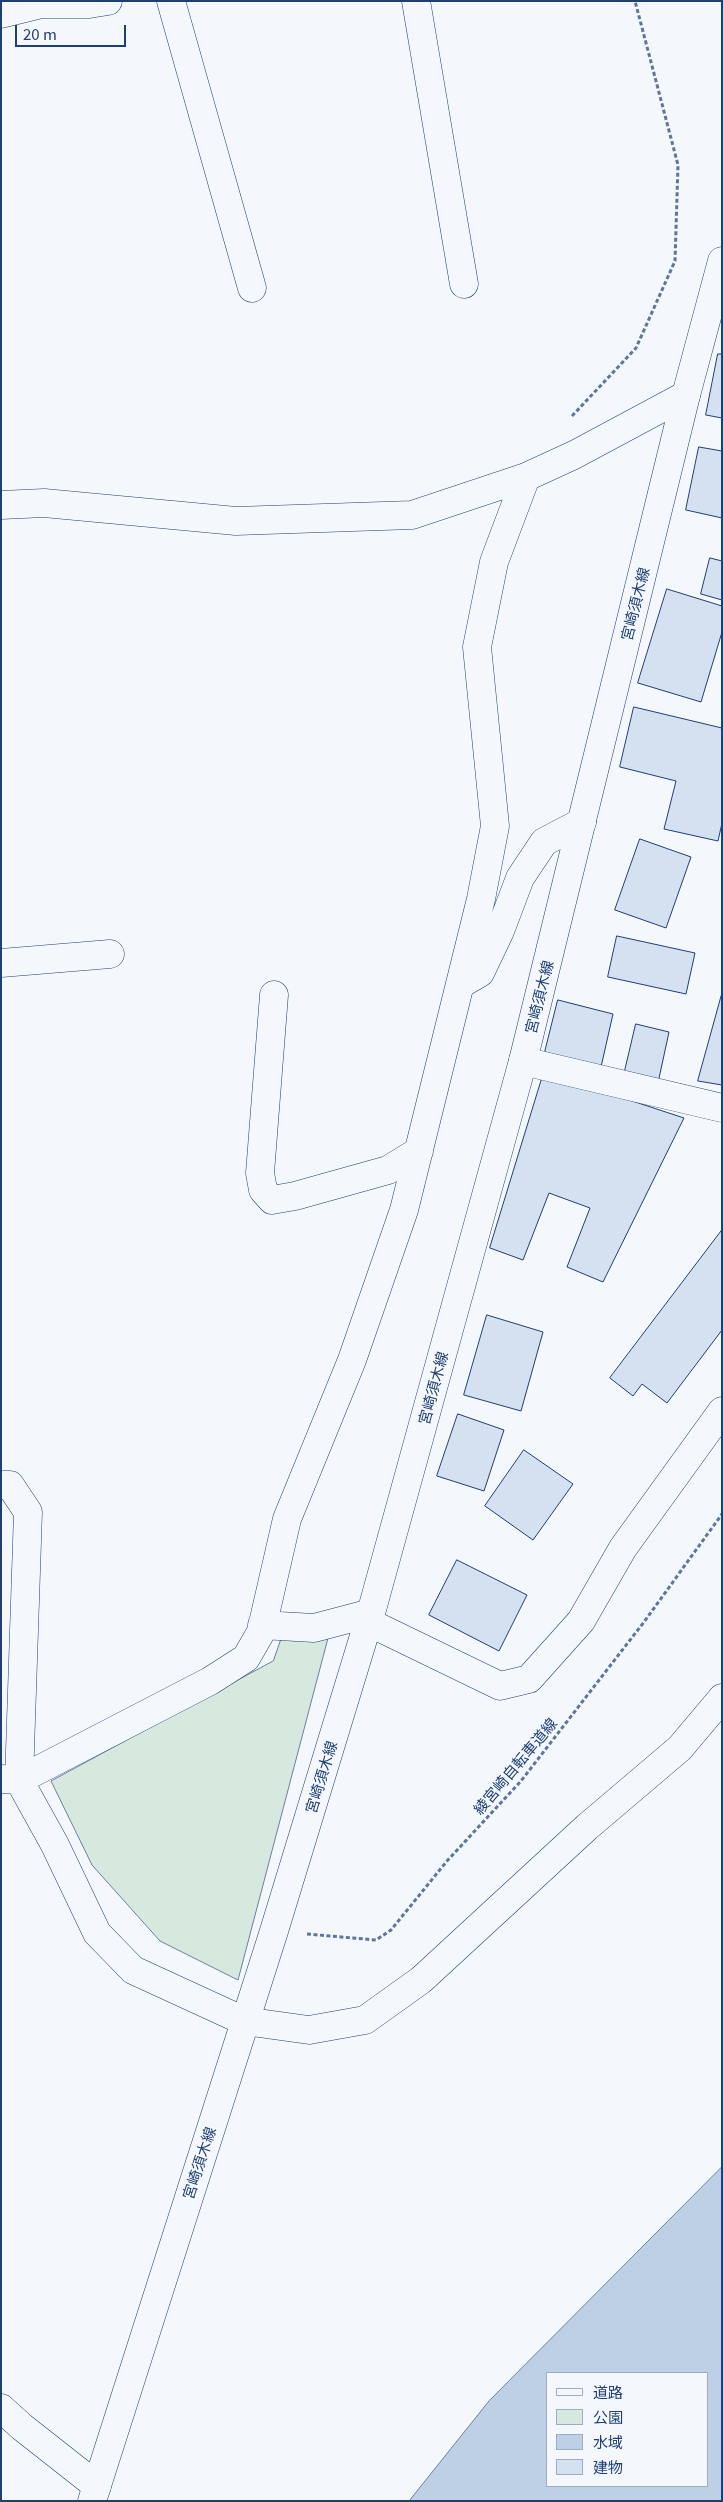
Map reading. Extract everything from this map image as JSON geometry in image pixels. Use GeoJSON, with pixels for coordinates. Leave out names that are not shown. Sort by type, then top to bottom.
{"type":"FeatureCollection","features":[{"type":"Feature","properties":{"kind":"street"},"geometry":{"type":"LineString","coordinates":[[1,14],[42,4],[89,4],[108,1]]}},
{"type":"Feature","properties":{"kind":"street"},"geometry":{"type":"LineString","coordinates":[[171,1],[252,288]]}},
{"type":"Feature","properties":{"kind":"street"},"geometry":{"type":"LineString","coordinates":[[416,1],[464,284]]}},
{"type":"Feature","properties":{"kind":"street","name":"宮崎須木線"},"geometry":{"type":"LineString","coordinates":[[94,2493],[274,1931],[369,1617],[523,1061],[686,395],[721,264]]}},
{"type":"Feature","properties":{"kind":"street"},"geometry":{"type":"LineString","coordinates":[[1,505],[44,503],[236,520],[412,515],[526,477],[574,455],[686,395]]}},
{"type":"Feature","properties":{"kind":"street"},"geometry":{"type":"LineString","coordinates":[[10,1780],[218,1677],[246,1658],[262,1625],[287,1519],[352,1360],[404,1210],[461,984],[495,826],[476,647],[494,562],[526,477]]}},
{"type":"Feature","properties":{"kind":"street"},"geometry":{"type":"LineString","coordinates":[[461,984],[480,973],[500,931],[520,878],[544,842],[582,822]]}},
{"type":"Feature","properties":{"kind":"street"},"geometry":{"type":"LineString","coordinates":[[1,964],[110,954]]}},
{"type":"Feature","properties":{"kind":"street"},"geometry":{"type":"LineString","coordinates":[[274,995],[260,1173],[263,1190],[272,1200],[295,1196],[388,1170],[419,1151]]}},
{"type":"Feature","properties":{"kind":"street"},"geometry":{"type":"LineString","coordinates":[[523,1061],[722,1108]]}},
{"type":"Feature","properties":{"kind":"street"},"geometry":{"type":"LineString","coordinates":[[262,1625],[314,1628],[369,1617],[500,1686],[529,1679],[581,1621],[623,1548],[722,1411]]}},
{"type":"Feature","properties":{"kind":"street"},"geometry":{"type":"LineString","coordinates":[[1,1485],[10,1485],[28,1512],[10,1780],[55,1845],[97,1933],[133,1970],[244,2020],[309,2030],[365,2020],[421,1980],[587,1827],[680,1748],[722,1698]]}},
{"type":"Feature","properties":{"kind":"street"},"geometry":{"type":"LineString","coordinates":[[1,2408],[94,2493]]}},
{"type":"Feature","properties":{"kind":"path"},"geometry":{"type":"LineString","coordinates":[[568,420],[636,348],[675,261],[678,165],[635,1]]}},
{"type":"Feature","properties":{"kind":"path","name":"綾宮崎自転車道線"},"geometry":{"type":"LineString","coordinates":[[274,1931],[376,1940],[391,1930],[446,1861],[521,1781],[644,1622],[722,1514]]}},
{"type":"Feature","properties":{"kind":"green space"},"geometry":{"type":"Polygon","coordinates":[[[282,1637],[328,1638],[238,1980],[160,1941],[92,1865],[51,1781],[273,1661],[282,1637]]]}},
{"type":"Feature","properties":{"kind":"water"},"geometry":{"type":"Polygon","coordinates":[[[722,2167],[722,2501],[409,2501],[489,2401],[722,2167]]]}},
{"type":"Feature","properties":{"kind":"building"},"geometry":{"type":"Polygon","coordinates":[[[718,354],[722,354],[722,418],[706,415],[718,354]]]}},
{"type":"Feature","properties":{"kind":"building"},"geometry":{"type":"Polygon","coordinates":[[[699,447],[722,451],[722,518],[686,510],[699,447]]]}},
{"type":"Feature","properties":{"kind":"building"},"geometry":{"type":"Polygon","coordinates":[[[710,558],[722,561],[722,600],[701,594],[710,558]]]}},
{"type":"Feature","properties":{"kind":"building"},"geometry":{"type":"Polygon","coordinates":[[[667,589],[722,606],[722,632],[701,702],[638,683],[667,589]]]}},
{"type":"Feature","properties":{"kind":"building"},"geometry":{"type":"Polygon","coordinates":[[[634,707],[722,728],[722,823],[718,841],[664,829],[676,781],[620,767],[634,707]]]}},
{"type":"Feature","properties":{"kind":"building"},"geometry":{"type":"Polygon","coordinates":[[[640,839],[691,857],[666,928],[615,910],[640,839]]]}},
{"type":"Feature","properties":{"kind":"building"},"geometry":{"type":"Polygon","coordinates":[[[617,936],[695,953],[686,994],[608,977],[617,936]]]}},
{"type":"Feature","properties":{"kind":"building"},"geometry":{"type":"Polygon","coordinates":[[[722,993],[722,1085],[698,1081],[722,993]]]}},
{"type":"Feature","properties":{"kind":"building"},"geometry":{"type":"Polygon","coordinates":[[[558,1000],[613,1014],[601,1067],[545,1052],[558,1000]]]}},
{"type":"Feature","properties":{"kind":"building"},"geometry":{"type":"Polygon","coordinates":[[[636,1024],[669,1032],[658,1083],[624,1075],[636,1024]]]}},
{"type":"Feature","properties":{"kind":"building"},"geometry":{"type":"Polygon","coordinates":[[[544,1072],[684,1118],[603,1282],[567,1267],[590,1208],[549,1193],[523,1260],[490,1248],[544,1072]]]}},
{"type":"Feature","properties":{"kind":"building"},"geometry":{"type":"Polygon","coordinates":[[[722,1230],[722,1330],[667,1403],[642,1384],[633,1396],[610,1378],[722,1230]]]}},
{"type":"Feature","properties":{"kind":"building"},"geometry":{"type":"Polygon","coordinates":[[[487,1315],[543,1332],[521,1411],[464,1395],[487,1315]]]}},
{"type":"Feature","properties":{"kind":"building"},"geometry":{"type":"Polygon","coordinates":[[[458,1414],[504,1430],[484,1491],[437,1476],[458,1414]]]}},
{"type":"Feature","properties":{"kind":"building"},"geometry":{"type":"Polygon","coordinates":[[[524,1450],[573,1484],[533,1540],[485,1506],[524,1450]]]}},
{"type":"Feature","properties":{"kind":"building"},"geometry":{"type":"Polygon","coordinates":[[[457,1560],[527,1595],[499,1651],[429,1615],[457,1560]]]}}]}
